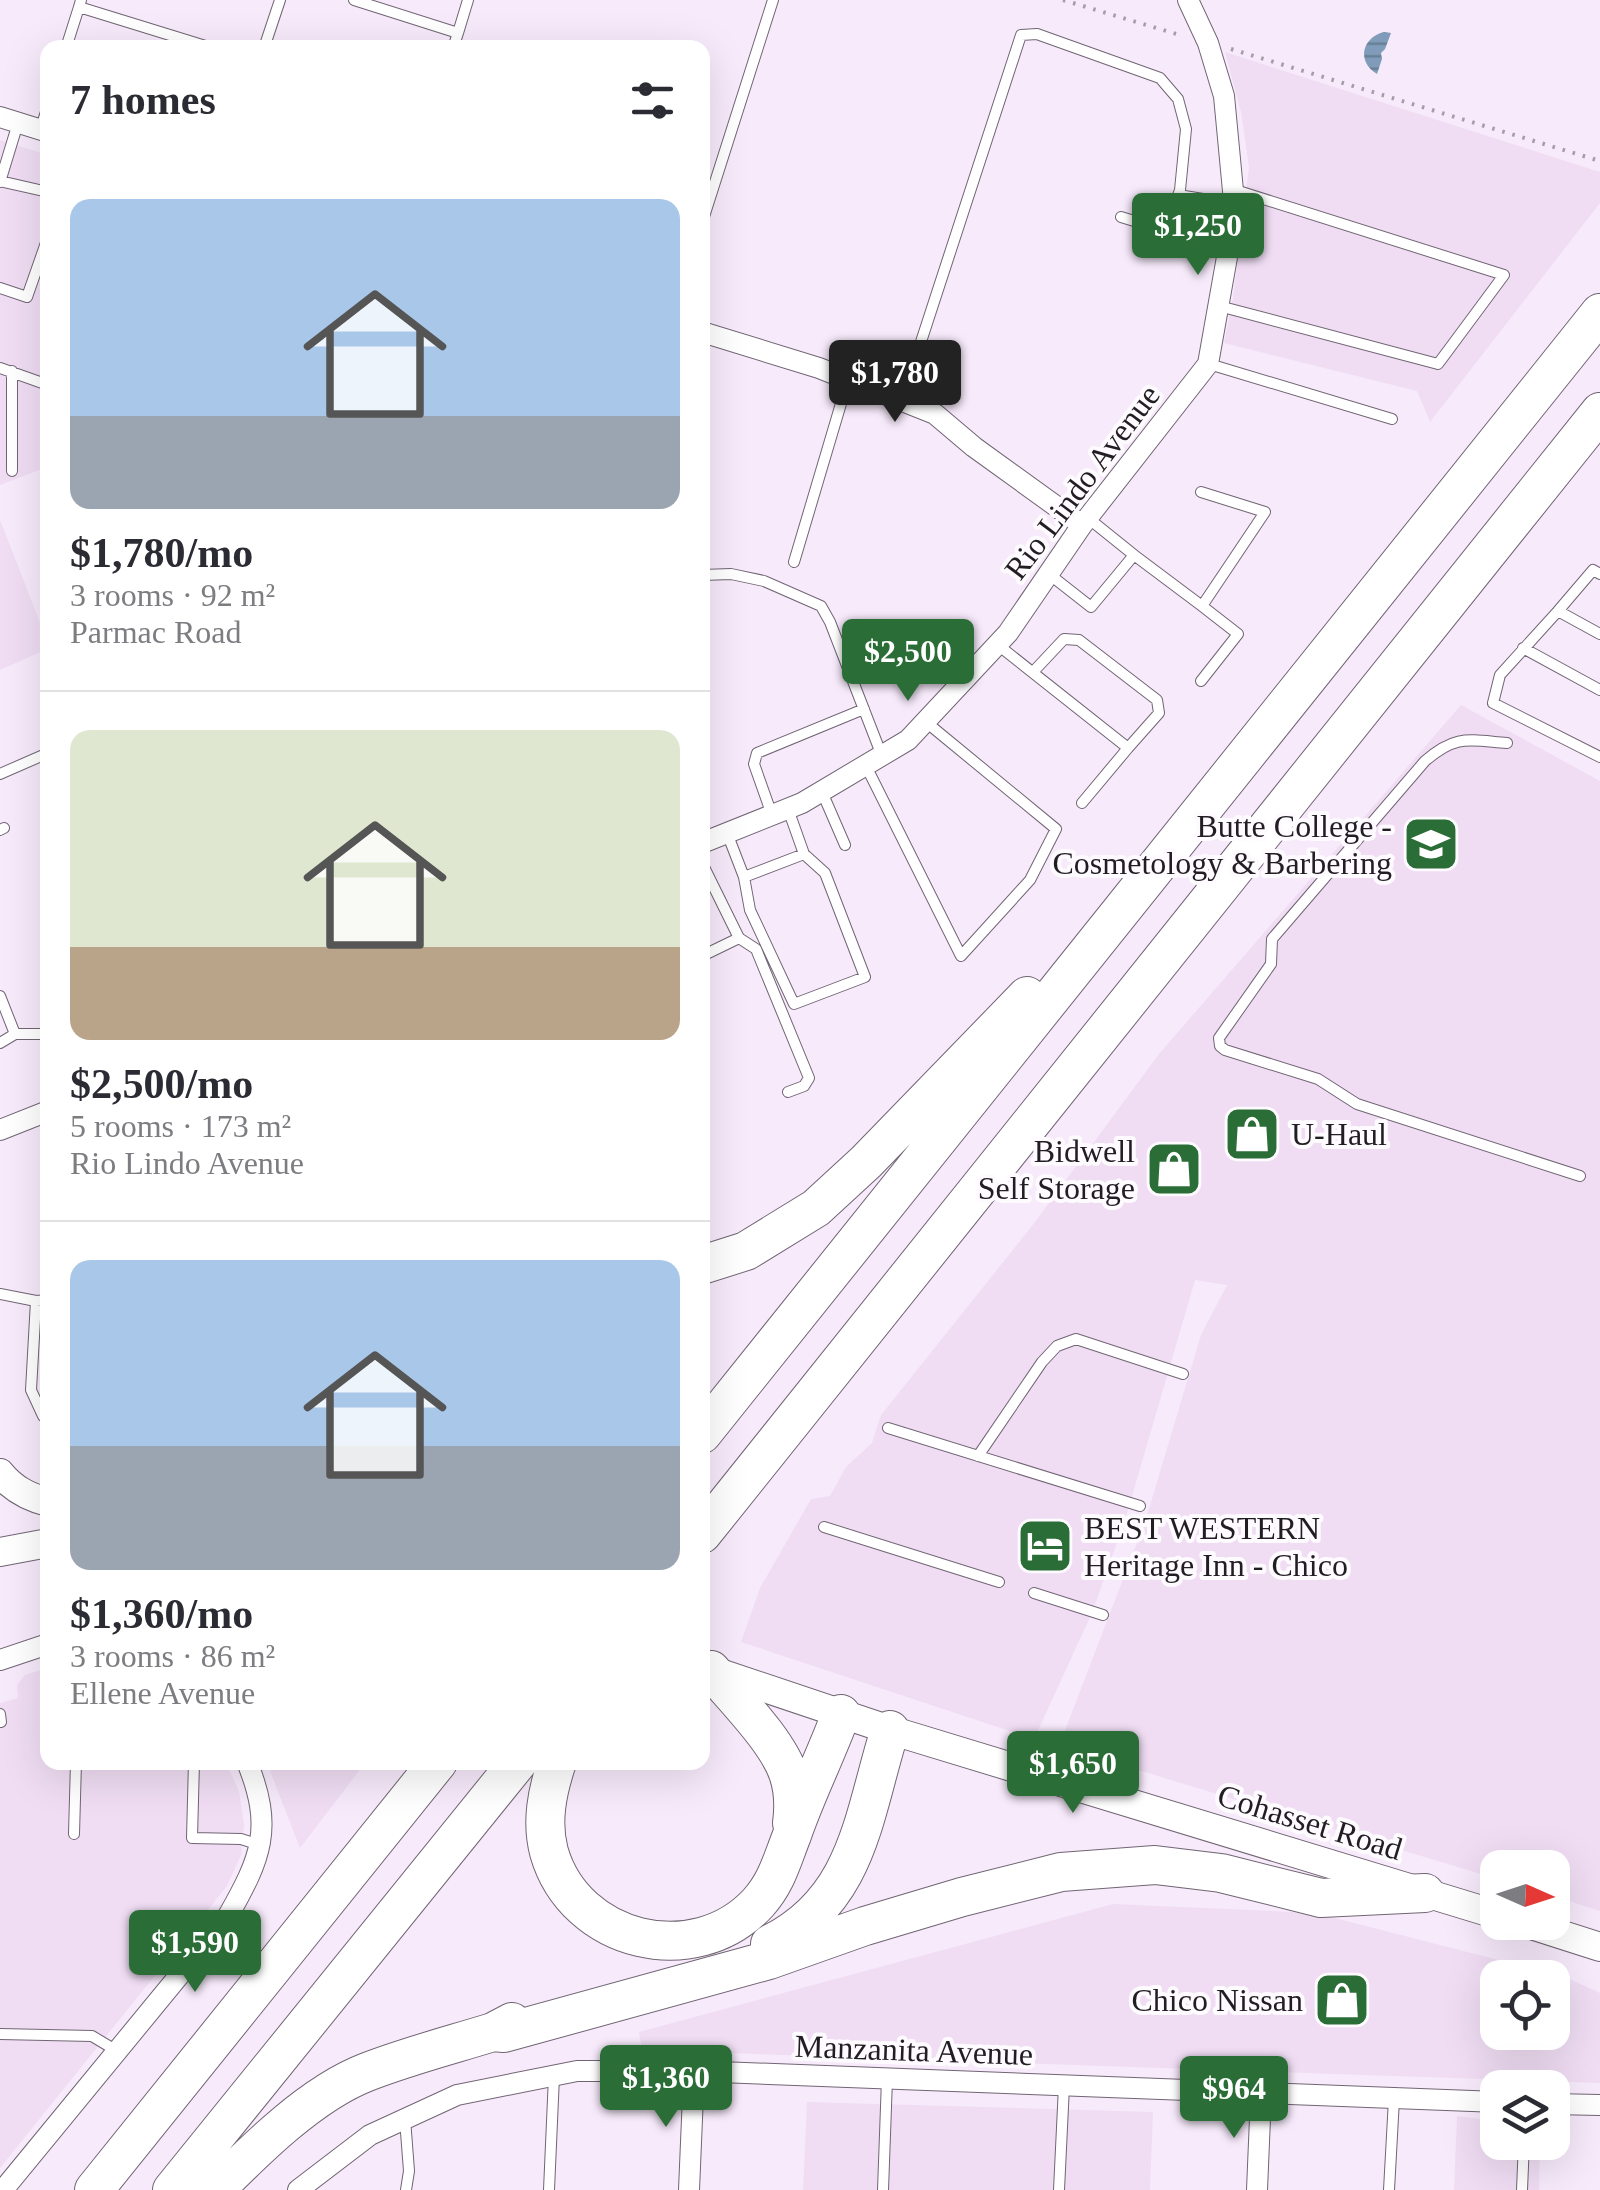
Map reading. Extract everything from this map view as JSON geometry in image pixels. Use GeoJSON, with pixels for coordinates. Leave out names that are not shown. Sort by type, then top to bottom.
{"type":"FeatureCollection","features":[{"type":"Feature","properties":{"kind":"highway"},"geometry":{"type":"LineString","coordinates":[[710,1424],[1600,312]]}},
{"type":"Feature","properties":{"kind":"highway"},"geometry":{"type":"LineString","coordinates":[[710,1524],[1600,412]]}},
{"type":"Feature","properties":{"kind":"highway"},"geometry":{"type":"LineString","coordinates":[[710,1262],[746,1251],[816,1208],[866,1162],[1063,958],[1095,944]]}},
{"type":"Feature","properties":{"kind":"highway"},"geometry":{"type":"LineString","coordinates":[[710,1556],[808,1426],[839,1364]]}},
{"type":"Feature","properties":{"kind":"highway"},"geometry":{"type":"LineString","coordinates":[[710,1672],[778,1752],[789,1775],[794,1804],[791,1836]]}},
{"type":"Feature","properties":{"kind":"highway"},"geometry":{"type":"LineString","coordinates":[[554,1770],[545,1818],[549,1852],[571,1895],[592,1916],[621,1933],[650,1942],[682,1942],[713,1934],[738,1920],[759,1902],[778,1876],[841,1714]]}},
{"type":"Feature","properties":{"kind":"highway"},"geometry":{"type":"LineString","coordinates":[[215,2190],[299,2114],[364,2073],[493,2032],[508,2023],[741,1958],[782,1938],[813,1916],[843,1877],[860,1834],[890,1730]]}},
{"type":"Feature","properties":{"kind":"highway"},"geometry":{"type":"LineString","coordinates":[[394,1817],[413,1770]]}},
{"type":"Feature","properties":{"kind":"highway"},"geometry":{"type":"LineString","coordinates":[[94,2190],[432,1770]]}},
{"type":"Feature","properties":{"kind":"highway"},"geometry":{"type":"LineString","coordinates":[[172,2190],[512,1770]]}},
{"type":"Feature","properties":{"kind":"highway"},"geometry":{"type":"LineString","coordinates":[[493,2032],[504,2034],[770,1960],[913,1912],[1061,1872],[1155,1866],[1221,1872],[1320,1898],[1425,1894]]}},
{"type":"Feature","properties":{"kind":"main road"},"geometry":{"type":"LineString","coordinates":[[0,1474],[27,1496],[40,1500]]}},
{"type":"Feature","properties":{"kind":"main road"},"geometry":{"type":"LineString","coordinates":[[0,1552],[40,1544]]}},
{"type":"Feature","properties":{"kind":"main road","name":"Cohasset Road"},"geometry":{"type":"LineString","coordinates":[[710,1669],[890,1730],[1480,1910]]}},
{"type":"Feature","properties":{"kind":"main road"},"geometry":{"type":"LineString","coordinates":[[1570,1937],[1600,1947]]}},
{"type":"Feature","properties":{"kind":"street","name":"Rio Lindo Avenue"},"geometry":{"type":"LineString","coordinates":[[710,841],[822,791],[908,740],[1008,633],[1085,522],[1208,364],[1235,212],[1224,96],[1191,1]]}},
{"type":"Feature","properties":{"kind":"street"},"geometry":{"type":"LineString","coordinates":[[9,120],[40,130]]}},
{"type":"Feature","properties":{"kind":"street"},"geometry":{"type":"LineString","coordinates":[[710,334],[819,368],[935,414],[974,447],[1085,522]]}},
{"type":"Feature","properties":{"kind":"street"},"geometry":{"type":"LineString","coordinates":[[0,1130],[40,1114]]}},
{"type":"Feature","properties":{"kind":"street"},"geometry":{"type":"LineString","coordinates":[[0,1660],[40,1647]]}},
{"type":"Feature","properties":{"kind":"street"},"geometry":{"type":"LineString","coordinates":[[4,2190],[228,1916],[251,1875],[261,1846],[261,1815],[250,1770]]}},
{"type":"Feature","properties":{"kind":"street","name":"Manzanita Avenue"},"geometry":{"type":"LineString","coordinates":[[298,2190],[370,2136],[457,2095],[577,2071],[1480,2101]]}},
{"type":"Feature","properties":{"kind":"street"},"geometry":{"type":"LineString","coordinates":[[690,2190],[694,2072]]}},
{"type":"Feature","properties":{"kind":"street"},"geometry":{"type":"LineString","coordinates":[[1257,2190],[1261,2094]]}},
{"type":"Feature","properties":{"kind":"street"},"geometry":{"type":"LineString","coordinates":[[1570,2105],[1600,2106]]}},
{"type":"Feature","properties":{"kind":"lane"},"geometry":{"type":"LineString","coordinates":[[267,40],[280,0]]}},
{"type":"Feature","properties":{"kind":"lane"},"geometry":{"type":"LineString","coordinates":[[354,0],[458,33]]}},
{"type":"Feature","properties":{"kind":"lane"},"geometry":{"type":"LineString","coordinates":[[456,40],[468,0]]}},
{"type":"Feature","properties":{"kind":"lane"},"geometry":{"type":"LineString","coordinates":[[710,198],[774,0]]}},
{"type":"Feature","properties":{"kind":"lane"},"geometry":{"type":"LineString","coordinates":[[69,40],[80,4],[188,40]]}},
{"type":"Feature","properties":{"kind":"lane"},"geometry":{"type":"LineString","coordinates":[[902,401],[1022,34],[1037,34],[1160,78],[1178,99],[1186,128],[1178,194],[1167,226],[1154,227],[1120,217]]}},
{"type":"Feature","properties":{"kind":"lane"},"geometry":{"type":"LineString","coordinates":[[9,120],[0,181],[40,190]]}},
{"type":"Feature","properties":{"kind":"lane"},"geometry":{"type":"LineString","coordinates":[[1178,194],[1233,197],[1504,275],[1438,364],[1218,306]]}},
{"type":"Feature","properties":{"kind":"lane"},"geometry":{"type":"LineString","coordinates":[[0,288],[27,297],[40,260]]}},
{"type":"Feature","properties":{"kind":"lane"},"geometry":{"type":"LineString","coordinates":[[1208,364],[1392,420]]}},
{"type":"Feature","properties":{"kind":"lane"},"geometry":{"type":"LineString","coordinates":[[12,471],[6,369],[40,383]]}},
{"type":"Feature","properties":{"kind":"lane"},"geometry":{"type":"LineString","coordinates":[[794,562],[849,380]]}},
{"type":"Feature","properties":{"kind":"lane"},"geometry":{"type":"LineString","coordinates":[[1202,492],[1265,512],[1202,606]]}},
{"type":"Feature","properties":{"kind":"lane"},"geometry":{"type":"LineString","coordinates":[[1085,522],[1134,554],[1238,634],[1200,681]]}},
{"type":"Feature","properties":{"kind":"lane"},"geometry":{"type":"LineString","coordinates":[[1049,574],[1091,607],[1134,554]]}},
{"type":"Feature","properties":{"kind":"lane"},"geometry":{"type":"LineString","coordinates":[[1596,572],[1500,675],[1493,703],[1600,757]]}},
{"type":"Feature","properties":{"kind":"lane"},"geometry":{"type":"LineString","coordinates":[[710,575],[764,580],[822,606],[864,709],[874,761],[962,956],[1030,880],[1056,828],[926,722]]}},
{"type":"Feature","properties":{"kind":"lane"},"geometry":{"type":"LineString","coordinates":[[1558,611],[1600,634]]}},
{"type":"Feature","properties":{"kind":"lane"},"geometry":{"type":"LineString","coordinates":[[1034,672],[1064,639],[1078,640],[1157,700],[1159,713],[1082,803]]}},
{"type":"Feature","properties":{"kind":"lane"},"geometry":{"type":"LineString","coordinates":[[998,644],[1128,748]]}},
{"type":"Feature","properties":{"kind":"lane"},"geometry":{"type":"LineString","coordinates":[[1523,648],[1600,690]]}},
{"type":"Feature","properties":{"kind":"lane"},"geometry":{"type":"LineString","coordinates":[[710,879],[739,938],[769,964],[794,1004],[865,978],[825,874],[804,854],[754,764],[755,756],[864,709]]}},
{"type":"Feature","properties":{"kind":"lane"},"geometry":{"type":"LineString","coordinates":[[1508,743],[1462,739],[1441,747],[1424,761],[1272,939],[1271,964],[1219,1038],[1220,1046],[1318,1079],[1357,1104],[1580,1176]]}},
{"type":"Feature","properties":{"kind":"lane"},"geometry":{"type":"LineString","coordinates":[[0,774],[40,757]]}},
{"type":"Feature","properties":{"kind":"lane"},"geometry":{"type":"LineString","coordinates":[[822,791],[845,845]]}},
{"type":"Feature","properties":{"kind":"lane"},"geometry":{"type":"LineString","coordinates":[[727,834],[809,1078],[804,1086],[788,1092]]}},
{"type":"Feature","properties":{"kind":"lane"},"geometry":{"type":"LineString","coordinates":[[744,877],[804,854]]}},
{"type":"Feature","properties":{"kind":"lane"},"geometry":{"type":"LineString","coordinates":[[710,952],[739,938]]}},
{"type":"Feature","properties":{"kind":"lane"},"geometry":{"type":"LineString","coordinates":[[0,996],[15,1034]]}},
{"type":"Feature","properties":{"kind":"lane"},"geometry":{"type":"LineString","coordinates":[[0,1043],[15,1034],[40,1034]]}},
{"type":"Feature","properties":{"kind":"lane"},"geometry":{"type":"LineString","coordinates":[[0,1294],[40,1300]]}},
{"type":"Feature","properties":{"kind":"lane"},"geometry":{"type":"LineString","coordinates":[[40,1316],[31,1390],[40,1410]]}},
{"type":"Feature","properties":{"kind":"lane"},"geometry":{"type":"LineString","coordinates":[[978,1456],[1057,1346],[1076,1340],[1183,1374]]}},
{"type":"Feature","properties":{"kind":"lane"},"geometry":{"type":"LineString","coordinates":[[888,1428],[1140,1506]]}},
{"type":"Feature","properties":{"kind":"lane"},"geometry":{"type":"LineString","coordinates":[[824,1526],[999,1582]]}},
{"type":"Feature","properties":{"kind":"lane"},"geometry":{"type":"LineString","coordinates":[[1034,1593],[1103,1616]]}},
{"type":"Feature","properties":{"kind":"lane"},"geometry":{"type":"LineString","coordinates":[[74,1834],[76,1770]]}},
{"type":"Feature","properties":{"kind":"lane"},"geometry":{"type":"LineString","coordinates":[[194,1770],[192,1838],[240,1839],[261,1846]]}},
{"type":"Feature","properties":{"kind":"lane"},"geometry":{"type":"LineString","coordinates":[[0,2034],[92,2036],[117,2051]]}},
{"type":"Feature","properties":{"kind":"lane"},"geometry":{"type":"LineString","coordinates":[[549,2190],[554,2075]]}},
{"type":"Feature","properties":{"kind":"lane"},"geometry":{"type":"LineString","coordinates":[[883,2190],[888,2080]]}},
{"type":"Feature","properties":{"kind":"lane"},"geometry":{"type":"LineString","coordinates":[[1059,2190],[1064,2086]]}},
{"type":"Feature","properties":{"kind":"lane"},"geometry":{"type":"LineString","coordinates":[[1389,2190],[1394,2098]]}},
{"type":"Feature","properties":{"kind":"lane"},"geometry":{"type":"LineString","coordinates":[[405,2118],[409,2171],[406,2190]]}},
{"type":"Feature","properties":{"kind":"lane"},"geometry":{"type":"LineString","coordinates":[[1522,2190],[1523,2160]]}},
{"type":"Feature","properties":{"kind":"path"},"geometry":{"type":"LineString","coordinates":[[1063,0],[1600,161]]}},
{"type":"Feature","properties":{"kind":"shaded area"},"geometry":{"type":"Polygon","coordinates":[[[1225,52],[1600,172],[1600,203],[1430,422],[1417,391],[1224,343],[1249,167],[1241,112],[1225,52]]]}},
{"type":"Feature","properties":{"kind":"shaded area"},"geometry":{"type":"Polygon","coordinates":[[[0,140],[40,152],[40,470],[0,485],[0,140]]]}},
{"type":"Feature","properties":{"kind":"shaded area"},"geometry":{"type":"Polygon","coordinates":[[[0,520],[40,622],[40,652],[0,670],[0,520]]]}},
{"type":"Feature","properties":{"kind":"shaded area"},"geometry":{"type":"Polygon","coordinates":[[[1461,705],[1600,781],[1600,1911],[1570,1901],[1570,1850],[1480,1850],[1480,1874],[1059,1746],[1145,1522],[1201,1335],[1227,1285],[1195,1280],[1125,1520],[1092,1613],[1034,1739],[741,1642],[760,1588],[811,1499],[830,1496],[846,1467],[872,1443],[881,1415],[1032,1226],[1159,1054],[1461,705]]]}},
{"type":"Feature","properties":{"kind":"shaded area"},"geometry":{"type":"Polygon","coordinates":[[[40,1670],[40,1770],[229,1770],[239,1791],[244,1825],[241,1855],[227,1886],[0,2168],[0,1703],[18,1698],[17,1685],[25,1675],[40,1670]]]}},
{"type":"Feature","properties":{"kind":"shaded area"},"geometry":{"type":"Polygon","coordinates":[[[270,1770],[360,1770],[300,1848],[270,1770]]]}},
{"type":"Feature","properties":{"kind":"shaded area"},"geometry":{"type":"Polygon","coordinates":[[[1113,1904],[1315,1913],[1499,1960],[1480,1960],[1480,2050],[1570,2050],[1570,1979],[1600,1993],[1600,2083],[1570,2082],[1570,2070],[1480,2070],[1480,2079],[642,2050],[639,2032],[1113,1904]]]}},
{"type":"Feature","properties":{"kind":"shaded area"},"geometry":{"type":"Polygon","coordinates":[[[807,2102],[1153,2112],[1150,2190],[803,2190],[807,2102]]]}},
{"type":"Feature","properties":{"kind":"shaded area"},"geometry":{"type":"Polygon","coordinates":[[[1457,2116],[1480,2119],[1480,2160],[1540,2160],[1539,2190],[1454,2190],[1457,2116]]]}},
{"type":"Feature","properties":{"kind":"water"},"geometry":{"type":"Polygon","coordinates":[[[1391,33],[1381,53],[1377,74],[1366,63],[1364,51],[1370,39],[1391,33]]]}},
{"type":"Feature","properties":{"kind":"place","name":"Butte College - Cosmetology & Barbering"},"geometry":{"type":"Point","coordinates":[1431,844]}},
{"type":"Feature","properties":{"kind":"place","name":"U-Haul"},"geometry":{"type":"Point","coordinates":[1252,1134]}},
{"type":"Feature","properties":{"kind":"place","name":"Bidwell Self Storage"},"geometry":{"type":"Point","coordinates":[1174,1169]}},
{"type":"Feature","properties":{"kind":"place","name":"BEST WESTERN Heritage Inn - Chico"},"geometry":{"type":"Point","coordinates":[1045,1546]}},
{"type":"Feature","properties":{"kind":"place","name":"Chico Nissan"},"geometry":{"type":"Point","coordinates":[1342,2000]}}]}
